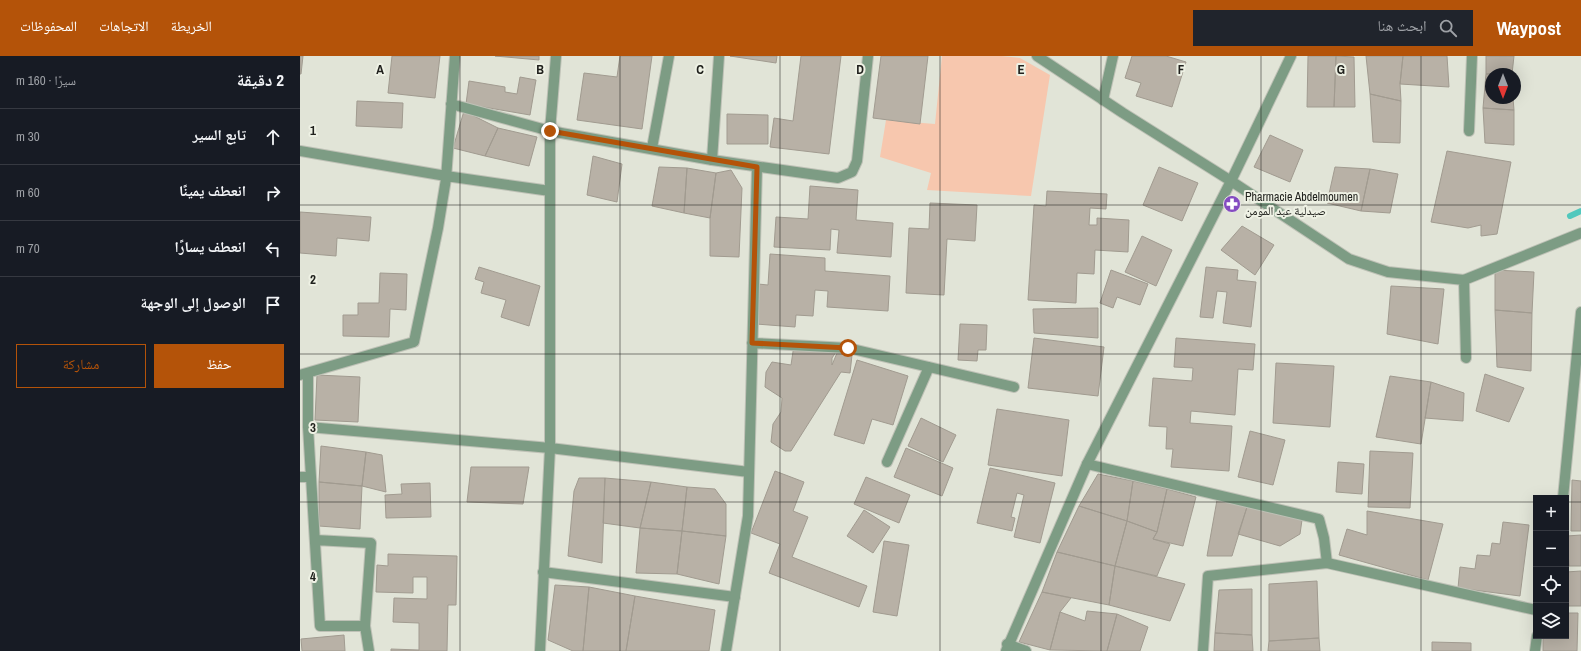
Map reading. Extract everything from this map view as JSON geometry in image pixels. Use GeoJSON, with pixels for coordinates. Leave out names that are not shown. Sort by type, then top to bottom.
{"type":"FeatureCollection","features":[{"type":"Feature","properties":{"kind":"street"},"geometry":{"type":"LineString","coordinates":[[365,626],[320,626],[304,375],[414,342],[438,228],[446,176],[455,56]]}},
{"type":"Feature","properties":{"kind":"street"},"geometry":{"type":"LineString","coordinates":[[540,651],[550,448],[550,131],[556,56]]}},
{"type":"Feature","properties":{"kind":"street"},"geometry":{"type":"LineString","coordinates":[[652,148],[669,56]]}},
{"type":"Feature","properties":{"kind":"street"},"geometry":{"type":"LineString","coordinates":[[712,160],[719,56]]}},
{"type":"Feature","properties":{"kind":"street"},"geometry":{"type":"LineString","coordinates":[[451,104],[550,131],[652,148],[712,160],[838,178],[852,172],[857,161],[868,56]]}},
{"type":"Feature","properties":{"kind":"street"},"geometry":{"type":"LineString","coordinates":[[1037,56],[1103,100],[1231,180],[1349,259],[1388,272],[1464,280],[1581,233]]}},
{"type":"Feature","properties":{"kind":"street"},"geometry":{"type":"LineString","coordinates":[[1103,100],[1113,56]]}},
{"type":"Feature","properties":{"kind":"street"},"geometry":{"type":"LineString","coordinates":[[1026,651],[1007,648],[1086,464],[1231,180],[1291,56]]}},
{"type":"Feature","properties":{"kind":"street"},"geometry":{"type":"LineString","coordinates":[[1469,131],[1472,56]]}},
{"type":"Feature","properties":{"kind":"street"},"geometry":{"type":"LineString","coordinates":[[300,150],[446,176],[550,191]]}},
{"type":"Feature","properties":{"kind":"street"},"geometry":{"type":"LineString","coordinates":[[726,651],[748,516],[757,167]]}},
{"type":"Feature","properties":{"kind":"street"},"geometry":{"type":"LineString","coordinates":[[1464,280],[1466,358]]}},
{"type":"Feature","properties":{"kind":"street"},"geometry":{"type":"LineString","coordinates":[[1563,495],[1581,312]]}},
{"type":"Feature","properties":{"kind":"street"},"geometry":{"type":"LineString","coordinates":[[752,343],[848,348],[1014,387]]}},
{"type":"Feature","properties":{"kind":"street"},"geometry":{"type":"LineString","coordinates":[[887,462],[929,367]]}},
{"type":"Feature","properties":{"kind":"street"},"geometry":{"type":"LineString","coordinates":[[308,427],[550,448],[749,472]]}},
{"type":"Feature","properties":{"kind":"street"},"geometry":{"type":"LineString","coordinates":[[1086,464],[1319,519],[1324,538],[1327,563]]}},
{"type":"Feature","properties":{"kind":"street"},"geometry":{"type":"LineString","coordinates":[[300,477],[311,477]]}},
{"type":"Feature","properties":{"kind":"street"},"geometry":{"type":"LineString","coordinates":[[315,540],[371,543],[365,626],[368,651]]}},
{"type":"Feature","properties":{"kind":"street"},"geometry":{"type":"LineString","coordinates":[[1203,651],[1208,576],[1327,563],[1533,609]]}},
{"type":"Feature","properties":{"kind":"street"},"geometry":{"type":"LineString","coordinates":[[543,572],[735,597]]}},
{"type":"Feature","properties":{"kind":"street"},"geometry":{"type":"LineString","coordinates":[[1535,651],[1537,639]]}},
{"type":"Feature","properties":{"kind":"shaded area"},"geometry":{"type":"Polygon","coordinates":[[[942,56],[1002,56],[1020,58],[1050,75],[1031,196],[927,190],[931,173],[880,157],[886,120],[935,124],[942,56]]]}},
{"type":"Feature","properties":{"kind":"building"},"geometry":{"type":"Polygon","coordinates":[[[300,56],[303,56],[301,74],[300,74],[300,56]]]}},
{"type":"Feature","properties":{"kind":"building"},"geometry":{"type":"Polygon","coordinates":[[[392,56],[440,56],[435,98],[388,93],[392,56]]]}},
{"type":"Feature","properties":{"kind":"building"},"geometry":{"type":"Polygon","coordinates":[[[495,56],[539,56],[539,60],[495,56]]]}},
{"type":"Feature","properties":{"kind":"building"},"geometry":{"type":"Polygon","coordinates":[[[620,56],[652,56],[642,129],[577,120],[584,73],[617,77],[620,56]]]}},
{"type":"Feature","properties":{"kind":"building"},"geometry":{"type":"Polygon","coordinates":[[[730,56],[777,56],[776,63],[730,56]]]}},
{"type":"Feature","properties":{"kind":"building"},"geometry":{"type":"Polygon","coordinates":[[[801,56],[841,56],[829,154],[770,147],[774,118],[793,121],[801,56]]]}},
{"type":"Feature","properties":{"kind":"building"},"geometry":{"type":"Polygon","coordinates":[[[881,56],[928,56],[920,124],[873,118],[881,56]]]}},
{"type":"Feature","properties":{"kind":"building"},"geometry":{"type":"Polygon","coordinates":[[[1132,56],[1166,56],[1186,62],[1172,107],[1136,96],[1141,83],[1125,78],[1132,56]]]}},
{"type":"Feature","properties":{"kind":"building"},"geometry":{"type":"Polygon","coordinates":[[[1308,56],[1336,56],[1334,107],[1307,107],[1308,56]]]}},
{"type":"Feature","properties":{"kind":"building"},"geometry":{"type":"Polygon","coordinates":[[[1336,56],[1354,57],[1355,107],[1334,107],[1336,56]]]}},
{"type":"Feature","properties":{"kind":"building"},"geometry":{"type":"Polygon","coordinates":[[[1366,56],[1403,56],[1400,84],[1401,101],[1370,94],[1366,56]]]}},
{"type":"Feature","properties":{"kind":"building"},"geometry":{"type":"Polygon","coordinates":[[[1403,56],[1447,56],[1449,87],[1400,84],[1403,56]]]}},
{"type":"Feature","properties":{"kind":"building"},"geometry":{"type":"Polygon","coordinates":[[[1486,56],[1514,56],[1513,68],[1486,68],[1486,56]]]}},
{"type":"Feature","properties":{"kind":"building"},"geometry":{"type":"Polygon","coordinates":[[[520,77],[536,80],[530,115],[466,104],[469,81],[505,87],[505,92],[517,94],[520,77]]]}},
{"type":"Feature","properties":{"kind":"building"},"geometry":{"type":"Polygon","coordinates":[[[1485,85],[1485,104],[1514,104],[1514,110],[1483,108],[1485,85]]]}},
{"type":"Feature","properties":{"kind":"building"},"geometry":{"type":"Polygon","coordinates":[[[1370,94],[1401,101],[1400,143],[1373,142],[1370,94]]]}},
{"type":"Feature","properties":{"kind":"building"},"geometry":{"type":"Polygon","coordinates":[[[357,101],[403,103],[402,128],[356,126],[357,101]]]}},
{"type":"Feature","properties":{"kind":"building"},"geometry":{"type":"Polygon","coordinates":[[[1483,108],[1514,110],[1514,145],[1485,143],[1483,108]]]}},
{"type":"Feature","properties":{"kind":"building"},"geometry":{"type":"Polygon","coordinates":[[[464,111],[498,128],[485,156],[453,148],[464,111]]]}},
{"type":"Feature","properties":{"kind":"building"},"geometry":{"type":"Polygon","coordinates":[[[727,114],[768,115],[768,144],[727,144],[727,114]]]}},
{"type":"Feature","properties":{"kind":"building"},"geometry":{"type":"Polygon","coordinates":[[[498,128],[537,137],[529,166],[485,156],[498,128]]]}},
{"type":"Feature","properties":{"kind":"building"},"geometry":{"type":"Polygon","coordinates":[[[1270,135],[1303,150],[1290,182],[1254,167],[1270,135]]]}},
{"type":"Feature","properties":{"kind":"building"},"geometry":{"type":"Polygon","coordinates":[[[1447,151],[1511,162],[1497,234],[1481,236],[1481,225],[1468,228],[1431,222],[1447,151]]]}},
{"type":"Feature","properties":{"kind":"building"},"geometry":{"type":"Polygon","coordinates":[[[593,156],[622,164],[617,202],[587,195],[593,156]]]}},
{"type":"Feature","properties":{"kind":"building"},"geometry":{"type":"Polygon","coordinates":[[[659,167],[687,168],[684,213],[652,206],[659,167]]]}},
{"type":"Feature","properties":{"kind":"building"},"geometry":{"type":"Polygon","coordinates":[[[1159,167],[1198,183],[1182,221],[1143,205],[1159,167]]]}},
{"type":"Feature","properties":{"kind":"building"},"geometry":{"type":"Polygon","coordinates":[[[1335,167],[1370,169],[1361,211],[1327,203],[1335,167]]]}},
{"type":"Feature","properties":{"kind":"building"},"geometry":{"type":"Polygon","coordinates":[[[687,168],[716,173],[710,218],[684,213],[687,168]]]}},
{"type":"Feature","properties":{"kind":"building"},"geometry":{"type":"Polygon","coordinates":[[[1370,169],[1398,174],[1390,213],[1361,211],[1370,169]]]}},
{"type":"Feature","properties":{"kind":"building"},"geometry":{"type":"Polygon","coordinates":[[[731,170],[742,188],[739,257],[710,256],[710,218],[716,173],[731,170]]]}},
{"type":"Feature","properties":{"kind":"building"},"geometry":{"type":"Polygon","coordinates":[[[810,186],[858,190],[856,220],[893,223],[891,257],[837,253],[839,230],[831,229],[830,250],[774,247],[776,217],[808,219],[810,186]]]}},
{"type":"Feature","properties":{"kind":"building"},"geometry":{"type":"Polygon","coordinates":[[[1047,191],[1107,194],[1106,209],[1090,208],[1089,225],[1097,225],[1097,218],[1129,220],[1128,252],[1095,250],[1094,274],[1077,273],[1076,303],[1028,300],[1034,205],[1046,206],[1047,191]]]}},
{"type":"Feature","properties":{"kind":"building"},"geometry":{"type":"Polygon","coordinates":[[[930,203],[977,205],[975,241],[947,239],[944,295],[906,293],[909,228],[929,229],[930,203]]]}},
{"type":"Feature","properties":{"kind":"building"},"geometry":{"type":"Polygon","coordinates":[[[300,212],[371,217],[369,241],[337,238],[336,256],[300,253],[300,212]]]}},
{"type":"Feature","properties":{"kind":"building"},"geometry":{"type":"Polygon","coordinates":[[[1242,226],[1274,245],[1255,275],[1221,250],[1242,226]]]}},
{"type":"Feature","properties":{"kind":"building"},"geometry":{"type":"Polygon","coordinates":[[[1142,236],[1172,250],[1156,286],[1125,272],[1142,236]]]}},
{"type":"Feature","properties":{"kind":"building"},"geometry":{"type":"Polygon","coordinates":[[[770,254],[825,258],[825,271],[890,276],[888,311],[827,307],[828,291],[815,290],[813,316],[796,315],[795,327],[756,324],[758,284],[768,285],[770,254]]]}},
{"type":"Feature","properties":{"kind":"building"},"geometry":{"type":"Polygon","coordinates":[[[479,267],[540,286],[529,326],[501,317],[506,300],[481,293],[484,282],[475,279],[479,267]]]}},
{"type":"Feature","properties":{"kind":"building"},"geometry":{"type":"Polygon","coordinates":[[[1206,267],[1238,270],[1237,280],[1256,282],[1251,327],[1223,323],[1227,292],[1217,291],[1213,318],[1200,317],[1206,267]]]}},
{"type":"Feature","properties":{"kind":"building"},"geometry":{"type":"Polygon","coordinates":[[[1111,270],[1148,284],[1140,305],[1117,297],[1113,308],[1100,303],[1111,270]]]}},
{"type":"Feature","properties":{"kind":"building"},"geometry":{"type":"Polygon","coordinates":[[[1495,270],[1534,272],[1532,313],[1495,310],[1495,270]]]}},
{"type":"Feature","properties":{"kind":"building"},"geometry":{"type":"Polygon","coordinates":[[[380,273],[407,274],[406,310],[390,309],[389,337],[343,336],[343,315],[358,315],[358,303],[379,303],[380,273]]]}},
{"type":"Feature","properties":{"kind":"building"},"geometry":{"type":"Polygon","coordinates":[[[1391,286],[1444,289],[1438,344],[1387,334],[1391,286]]]}},
{"type":"Feature","properties":{"kind":"building"},"geometry":{"type":"Polygon","coordinates":[[[1098,308],[1098,338],[1034,333],[1033,309],[1098,308]]]}},
{"type":"Feature","properties":{"kind":"building"},"geometry":{"type":"Polygon","coordinates":[[[1495,310],[1532,313],[1531,371],[1497,367],[1495,310]]]}},
{"type":"Feature","properties":{"kind":"building"},"geometry":{"type":"Polygon","coordinates":[[[960,324],[987,325],[986,350],[978,350],[977,361],[958,360],[960,324]]]}},
{"type":"Feature","properties":{"kind":"building"},"geometry":{"type":"Polygon","coordinates":[[[1034,338],[1104,347],[1098,396],[1028,388],[1034,338]]]}},
{"type":"Feature","properties":{"kind":"building"},"geometry":{"type":"Polygon","coordinates":[[[1176,338],[1255,344],[1253,370],[1238,369],[1235,415],[1191,411],[1190,423],[1232,426],[1229,471],[1171,467],[1173,449],[1166,449],[1167,427],[1149,426],[1153,378],[1192,381],[1193,368],[1174,367],[1176,338]]]}},
{"type":"Feature","properties":{"kind":"building"},"geometry":{"type":"Polygon","coordinates":[[[794,345],[830,349],[836,352],[832,358],[832,365],[837,353],[852,355],[850,373],[841,372],[791,451],[785,451],[771,442],[773,424],[781,412],[782,398],[765,387],[766,372],[772,362],[791,365],[794,345]]]}},
{"type":"Feature","properties":{"kind":"building"},"geometry":{"type":"Polygon","coordinates":[[[857,360],[908,376],[893,425],[872,419],[864,444],[834,435],[857,360]]]}},
{"type":"Feature","properties":{"kind":"building"},"geometry":{"type":"Polygon","coordinates":[[[1276,363],[1334,366],[1330,427],[1273,423],[1276,363]]]}},
{"type":"Feature","properties":{"kind":"building"},"geometry":{"type":"Polygon","coordinates":[[[1485,374],[1524,388],[1509,422],[1476,411],[1485,374]]]}},
{"type":"Feature","properties":{"kind":"building"},"geometry":{"type":"Polygon","coordinates":[[[317,375],[360,377],[358,422],[315,420],[317,375]]]}},
{"type":"Feature","properties":{"kind":"building"},"geometry":{"type":"Polygon","coordinates":[[[1390,376],[1431,382],[1421,444],[1376,437],[1390,376]]]}},
{"type":"Feature","properties":{"kind":"building"},"geometry":{"type":"Polygon","coordinates":[[[1431,382],[1464,393],[1463,421],[1425,418],[1431,382]]]}},
{"type":"Feature","properties":{"kind":"building"},"geometry":{"type":"Polygon","coordinates":[[[997,409],[1069,420],[1062,476],[988,465],[997,409]]]}},
{"type":"Feature","properties":{"kind":"building"},"geometry":{"type":"Polygon","coordinates":[[[921,418],[956,435],[943,462],[908,446],[921,418]]]}},
{"type":"Feature","properties":{"kind":"building"},"geometry":{"type":"Polygon","coordinates":[[[1250,431],[1285,440],[1273,485],[1238,477],[1250,431]]]}},
{"type":"Feature","properties":{"kind":"building"},"geometry":{"type":"Polygon","coordinates":[[[321,446],[366,452],[362,486],[319,482],[321,446]]]}},
{"type":"Feature","properties":{"kind":"building"},"geometry":{"type":"Polygon","coordinates":[[[906,448],[953,468],[942,496],[894,477],[906,448]]]}},
{"type":"Feature","properties":{"kind":"building"},"geometry":{"type":"Polygon","coordinates":[[[1370,451],[1413,453],[1410,508],[1368,507],[1370,451]]]}},
{"type":"Feature","properties":{"kind":"building"},"geometry":{"type":"Polygon","coordinates":[[[366,452],[382,455],[386,492],[362,486],[366,452]]]}},
{"type":"Feature","properties":{"kind":"building"},"geometry":{"type":"Polygon","coordinates":[[[1338,462],[1364,464],[1362,494],[1336,492],[1338,462]]]}},
{"type":"Feature","properties":{"kind":"building"},"geometry":{"type":"Polygon","coordinates":[[[471,467],[529,467],[523,504],[467,502],[471,467]]]}},
{"type":"Feature","properties":{"kind":"building"},"geometry":{"type":"Polygon","coordinates":[[[990,468],[1055,483],[1040,543],[1014,537],[1024,495],[1017,493],[1011,517],[1015,518],[1012,531],[977,523],[990,468]]]}},
{"type":"Feature","properties":{"kind":"building"},"geometry":{"type":"Polygon","coordinates":[[[775,471],[804,482],[793,511],[808,517],[792,557],[867,586],[859,607],[769,573],[780,544],[751,533],[775,471]]]}},
{"type":"Feature","properties":{"kind":"building"},"geometry":{"type":"Polygon","coordinates":[[[1098,474],[1133,481],[1127,521],[1079,506],[1098,474]]]}},
{"type":"Feature","properties":{"kind":"building"},"geometry":{"type":"Polygon","coordinates":[[[866,477],[910,495],[899,523],[854,504],[866,477]]]}},
{"type":"Feature","properties":{"kind":"building"},"geometry":{"type":"Polygon","coordinates":[[[579,478],[605,478],[602,563],[568,556],[574,491],[579,478]]]}},
{"type":"Feature","properties":{"kind":"building"},"geometry":{"type":"Polygon","coordinates":[[[605,478],[651,482],[640,528],[603,523],[605,478]]]}},
{"type":"Feature","properties":{"kind":"building"},"geometry":{"type":"Polygon","coordinates":[[[1572,480],[1581,481],[1581,531],[1571,531],[1572,480]]]}},
{"type":"Feature","properties":{"kind":"building"},"geometry":{"type":"Polygon","coordinates":[[[1133,481],[1167,489],[1157,532],[1127,521],[1133,481]]]}},
{"type":"Feature","properties":{"kind":"building"},"geometry":{"type":"Polygon","coordinates":[[[319,482],[362,486],[360,529],[319,526],[319,482]]]}},
{"type":"Feature","properties":{"kind":"building"},"geometry":{"type":"Polygon","coordinates":[[[651,482],[687,487],[682,531],[640,528],[651,482]]]}},
{"type":"Feature","properties":{"kind":"building"},"geometry":{"type":"Polygon","coordinates":[[[430,483],[431,517],[386,518],[385,495],[402,494],[401,484],[430,483]]]}},
{"type":"Feature","properties":{"kind":"building"},"geometry":{"type":"Polygon","coordinates":[[[687,487],[715,489],[726,504],[726,536],[682,531],[687,487]]]}},
{"type":"Feature","properties":{"kind":"building"},"geometry":{"type":"Polygon","coordinates":[[[1167,489],[1196,497],[1183,546],[1153,539],[1157,532],[1167,489]]]}},
{"type":"Feature","properties":{"kind":"building"},"geometry":{"type":"Polygon","coordinates":[[[1217,500],[1247,507],[1232,556],[1207,556],[1217,500]]]}},
{"type":"Feature","properties":{"kind":"building"},"geometry":{"type":"Polygon","coordinates":[[[1079,506],[1127,521],[1115,566],[1057,552],[1079,506]]]}},
{"type":"Feature","properties":{"kind":"building"},"geometry":{"type":"Polygon","coordinates":[[[1247,507],[1302,520],[1300,534],[1280,546],[1238,534],[1247,507]]]}},
{"type":"Feature","properties":{"kind":"building"},"geometry":{"type":"Polygon","coordinates":[[[864,510],[890,527],[873,553],[847,536],[864,510]]]}},
{"type":"Feature","properties":{"kind":"building"},"geometry":{"type":"Polygon","coordinates":[[[1367,511],[1443,524],[1428,580],[1339,555],[1347,529],[1367,535],[1367,511]]]}},
{"type":"Feature","properties":{"kind":"building"},"geometry":{"type":"Polygon","coordinates":[[[1127,521],[1157,532],[1153,539],[1170,544],[1157,576],[1115,566],[1127,521]]]}},
{"type":"Feature","properties":{"kind":"building"},"geometry":{"type":"Polygon","coordinates":[[[1503,522],[1529,525],[1520,596],[1458,588],[1460,567],[1475,569],[1477,555],[1490,556],[1492,543],[1500,544],[1503,522]]]}},
{"type":"Feature","properties":{"kind":"building"},"geometry":{"type":"Polygon","coordinates":[[[640,528],[682,531],[677,574],[636,573],[640,528]]]}},
{"type":"Feature","properties":{"kind":"building"},"geometry":{"type":"Polygon","coordinates":[[[682,531],[726,536],[719,584],[677,574],[682,531]]]}},
{"type":"Feature","properties":{"kind":"building"},"geometry":{"type":"Polygon","coordinates":[[[1581,535],[1581,566],[1569,566],[1569,536],[1581,535]]]}},
{"type":"Feature","properties":{"kind":"building"},"geometry":{"type":"Polygon","coordinates":[[[884,541],[909,545],[897,616],[873,612],[884,541]]]}},
{"type":"Feature","properties":{"kind":"building"},"geometry":{"type":"Polygon","coordinates":[[[1057,552],[1115,566],[1109,605],[1042,592],[1057,552]]]}},
{"type":"Feature","properties":{"kind":"building"},"geometry":{"type":"Polygon","coordinates":[[[388,554],[457,556],[456,605],[448,605],[447,651],[391,651],[391,649],[419,650],[419,623],[393,622],[394,598],[427,599],[427,577],[413,577],[413,593],[376,592],[377,565],[388,566],[388,554]]]}},
{"type":"Feature","properties":{"kind":"building"},"geometry":{"type":"Polygon","coordinates":[[[1115,566],[1185,584],[1170,621],[1109,605],[1115,566]]]}},
{"type":"Feature","properties":{"kind":"building"},"geometry":{"type":"Polygon","coordinates":[[[1581,571],[1581,606],[1569,606],[1569,572],[1581,571]]]}},
{"type":"Feature","properties":{"kind":"building"},"geometry":{"type":"Polygon","coordinates":[[[1317,581],[1319,638],[1269,641],[1269,584],[1317,581]]]}},
{"type":"Feature","properties":{"kind":"building"},"geometry":{"type":"Polygon","coordinates":[[[555,585],[589,587],[583,651],[573,651],[548,640],[555,585]]]}},
{"type":"Feature","properties":{"kind":"building"},"geometry":{"type":"Polygon","coordinates":[[[589,587],[635,596],[626,651],[583,651],[589,587]]]}},
{"type":"Feature","properties":{"kind":"building"},"geometry":{"type":"Polygon","coordinates":[[[1252,589],[1252,635],[1215,633],[1219,590],[1252,589]]]}},
{"type":"Feature","properties":{"kind":"building"},"geometry":{"type":"Polygon","coordinates":[[[1042,592],[1071,598],[1060,612],[1050,650],[1019,642],[1042,592]]]}},
{"type":"Feature","properties":{"kind":"building"},"geometry":{"type":"Polygon","coordinates":[[[635,596],[715,610],[709,651],[626,651],[635,596]]]}},
{"type":"Feature","properties":{"kind":"building"},"geometry":{"type":"Polygon","coordinates":[[[1087,611],[1117,614],[1107,651],[1050,650],[1060,612],[1085,621],[1087,611]]]}},
{"type":"Feature","properties":{"kind":"building"},"geometry":{"type":"Polygon","coordinates":[[[1569,613],[1578,613],[1577,651],[1543,651],[1543,639],[1569,639],[1569,613]]]}},
{"type":"Feature","properties":{"kind":"building"},"geometry":{"type":"Polygon","coordinates":[[[1117,614],[1148,627],[1140,651],[1107,651],[1117,614]]]}},
{"type":"Feature","properties":{"kind":"building"},"geometry":{"type":"Polygon","coordinates":[[[1215,633],[1252,635],[1253,651],[1214,651],[1215,633]]]}},
{"type":"Feature","properties":{"kind":"building"},"geometry":{"type":"Polygon","coordinates":[[[344,635],[345,651],[302,651],[301,639],[344,635]]]}},
{"type":"Feature","properties":{"kind":"building"},"geometry":{"type":"Polygon","coordinates":[[[1319,638],[1320,651],[1268,651],[1269,641],[1319,638]]]}},
{"type":"Feature","properties":{"kind":"building"},"geometry":{"type":"Polygon","coordinates":[[[1432,642],[1471,643],[1471,651],[1432,651],[1432,642]]]}},
{"type":"Feature","properties":{"kind":"waterway"},"geometry":{"type":"LineString","coordinates":[[1570,216],[1581,211]]}},
{"type":"Feature","properties":{"kind":"place","name":"Pharmacie Abdelmoumen صيدلية عبد المومن"},"geometry":{"type":"Point","coordinates":[1232,204]}},
{"type":"Feature","properties":{"kind":"route"},"geometry":{"type":"LineString","coordinates":[[550,131],[757,167],[752,343],[848,348]]}}]}
